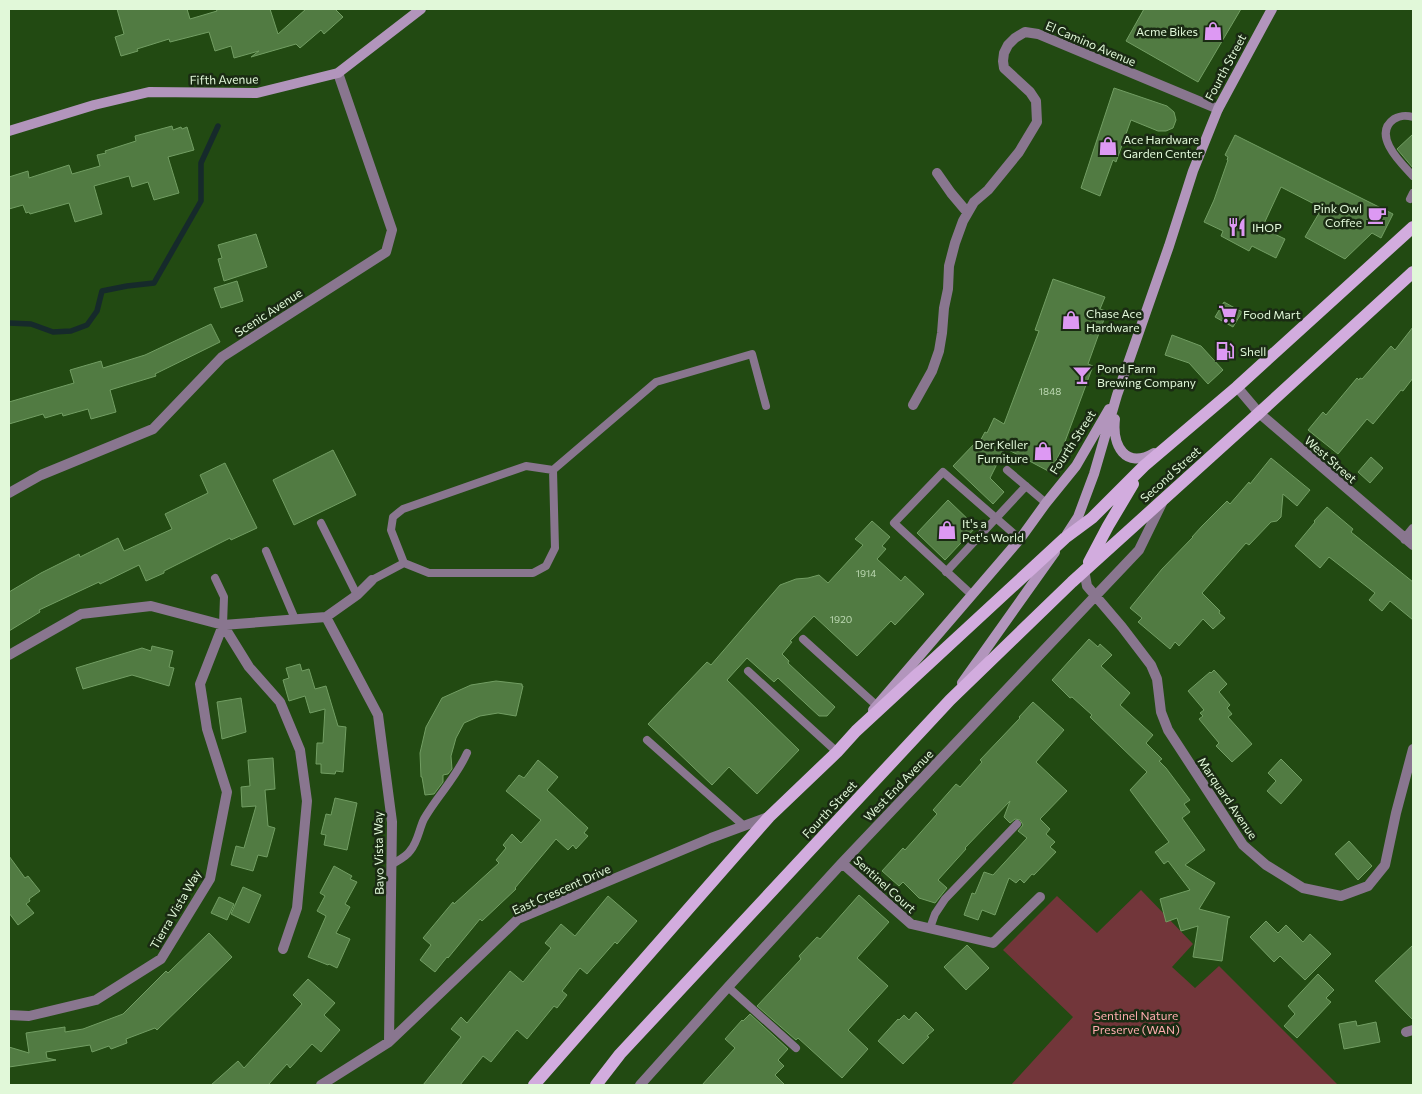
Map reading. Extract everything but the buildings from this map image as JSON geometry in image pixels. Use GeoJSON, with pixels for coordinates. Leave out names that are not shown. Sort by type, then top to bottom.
{"type":"FeatureCollection","features":[{"type":"Feature","properties":{"kind":"main road","name":"Fifth Avenue"},"geometry":{"type":"LineString","coordinates":[[9,131],[94,105],[149,92],[257,93],[338,73],[422,9]]}},
{"type":"Feature","properties":{"kind":"main road","name":"Fourth Street"},"geometry":{"type":"LineString","coordinates":[[596,1085],[620,1054],[950,700],[1065,538],[1078,517],[1094,474],[1117,395],[1170,246],[1193,171],[1218,109],[1272,9]]}},
{"type":"Feature","properties":{"kind":"main road","name":"Second Street"},"geometry":{"type":"LineString","coordinates":[[1065,538],[1092,518],[1144,466],[1237,387],[1413,227]]}},
{"type":"Feature","properties":{"kind":"main road","name":"Second Street"},"geometry":{"type":"LineString","coordinates":[[950,700],[1084,570],[1413,272]]}},
{"type":"Feature","properties":{"kind":"main road","name":"Fourth Street"},"geometry":{"type":"LineString","coordinates":[[856,732],[876,705],[1020,539],[1076,466],[1117,395]]}},
{"type":"Feature","properties":{"kind":"main road"},"geometry":{"type":"LineString","coordinates":[[1117,395],[1114,430],[1116,442],[1122,452],[1130,458],[1145,459],[1174,442]]}},
{"type":"Feature","properties":{"kind":"main road"},"geometry":{"type":"LineString","coordinates":[[1084,570],[1144,466]]}},
{"type":"Feature","properties":{"kind":"main road","name":"Fourth Street"},"geometry":{"type":"LineString","coordinates":[[534,1085],[769,817],[856,732],[1065,538]]}},
{"type":"Feature","properties":{"kind":"street","name":"El Camino Avenue"},"geometry":{"type":"LineString","coordinates":[[913,405],[932,371],[939,351],[948,289],[949,266],[955,243],[967,212],[1019,152],[1037,122],[1036,101],[1030,92],[1004,68],[1004,53],[1008,45],[1015,38],[1025,32],[1038,34],[1218,109]]}},
{"type":"Feature","properties":{"kind":"street","name":"Scenic Avenue"},"geometry":{"type":"LineString","coordinates":[[9,492],[41,475],[153,430],[222,357],[386,252],[392,230],[338,73]]}},
{"type":"Feature","properties":{"kind":"street"},"geometry":{"type":"LineString","coordinates":[[937,173],[967,212]]}},
{"type":"Feature","properties":{"kind":"street","name":"West Street"},"geometry":{"type":"LineString","coordinates":[[1237,387],[1259,413],[1409,542]]}},
{"type":"Feature","properties":{"kind":"street","name":"West End Avenue"},"geometry":{"type":"LineString","coordinates":[[640,1085],[842,863],[1139,550],[1165,497]]}},
{"type":"Feature","properties":{"kind":"street"},"geometry":{"type":"LineString","coordinates":[[1409,542],[1413,529]]}},
{"type":"Feature","properties":{"kind":"street","name":"Marquard Avenue"},"geometry":{"type":"LineString","coordinates":[[1084,570],[1086,586],[1152,665],[1157,679],[1161,712],[1168,730],[1243,845],[1266,865],[1303,888],[1341,896],[1368,886],[1385,865],[1396,813],[1413,749]]}},
{"type":"Feature","properties":{"kind":"street"},"geometry":{"type":"LineString","coordinates":[[9,655],[81,614],[151,606],[223,625],[326,616],[357,595],[372,580]]}},
{"type":"Feature","properties":{"kind":"street","name":"Bayo Vista Way"},"geometry":{"type":"LineString","coordinates":[[326,616],[378,716],[392,822],[389,1042]]}},
{"type":"Feature","properties":{"kind":"street"},"geometry":{"type":"LineString","coordinates":[[223,625],[249,667],[280,702],[300,750],[307,801],[297,908],[283,949]]}},
{"type":"Feature","properties":{"kind":"street","name":"Tierra Vista Way"},"geometry":{"type":"LineString","coordinates":[[9,1015],[29,1016],[96,1000],[161,959],[210,879],[227,792],[207,729],[200,684],[223,625]]}},
{"type":"Feature","properties":{"kind":"street","name":"East Crescent Drive"},"geometry":{"type":"LineString","coordinates":[[321,1085],[389,1042],[518,920],[711,838],[769,817]]}},
{"type":"Feature","properties":{"kind":"street","name":"Sentinel Court"},"geometry":{"type":"LineString","coordinates":[[842,863],[911,924],[994,943],[1040,897]]}},
{"type":"Feature","properties":{"kind":"lane"},"geometry":{"type":"LineString","coordinates":[[1413,118],[1404,115],[1391,121],[1386,133],[1386,140],[1390,148],[1413,176]]}},
{"type":"Feature","properties":{"kind":"lane"},"geometry":{"type":"LineString","coordinates":[[553,470],[555,548],[546,566],[534,573],[429,573],[404,563],[391,530],[393,517],[403,509],[526,466],[553,470],[656,382],[752,354],[766,406]]}},
{"type":"Feature","properties":{"kind":"lane"},"geometry":{"type":"LineString","coordinates":[[1008,470],[1046,503]]}},
{"type":"Feature","properties":{"kind":"lane"},"geometry":{"type":"LineString","coordinates":[[972,595],[894,523],[943,472],[1020,539]]}},
{"type":"Feature","properties":{"kind":"lane"},"geometry":{"type":"LineString","coordinates":[[946,572],[1026,486]]}},
{"type":"Feature","properties":{"kind":"lane"},"geometry":{"type":"LineString","coordinates":[[322,523],[357,595]]}},
{"type":"Feature","properties":{"kind":"lane"},"geometry":{"type":"LineString","coordinates":[[266,551],[295,619]]}},
{"type":"Feature","properties":{"kind":"lane"},"geometry":{"type":"LineString","coordinates":[[372,580],[404,563]]}},
{"type":"Feature","properties":{"kind":"lane"},"geometry":{"type":"LineString","coordinates":[[215,578],[224,597],[223,625]]}},
{"type":"Feature","properties":{"kind":"lane"},"geometry":{"type":"LineString","coordinates":[[803,639],[876,705]]}},
{"type":"Feature","properties":{"kind":"lane"},"geometry":{"type":"LineString","coordinates":[[748,671],[837,752]]}},
{"type":"Feature","properties":{"kind":"lane"},"geometry":{"type":"LineString","coordinates":[[647,740],[744,826]]}},
{"type":"Feature","properties":{"kind":"lane"},"geometry":{"type":"LineString","coordinates":[[391,865],[410,852],[417,840],[423,820],[461,766],[467,753]]}},
{"type":"Feature","properties":{"kind":"lane"},"geometry":{"type":"LineString","coordinates":[[930,928],[934,914],[945,899],[1017,824]]}},
{"type":"Feature","properties":{"kind":"lane"},"geometry":{"type":"LineString","coordinates":[[728,987],[796,1048]]}},
{"type":"Feature","properties":{"kind":"green space","name":"Sentinel Nature Preserve (WAN)"},"geometry":{"type":"Polygon","coordinates":[[[1141,890],[1193,944],[1172,967],[1195,988],[1219,966],[1338,1085],[1011,1085],[1073,1017],[1003,950],[1057,896],[1097,933],[1141,890]]]}},
{"type":"Feature","properties":{"kind":"waterway"},"geometry":{"type":"LineString","coordinates":[[9,323],[31,324],[53,332],[71,331],[87,325],[97,311],[102,291],[154,283],[201,201],[201,163],[218,126]]}},
{"type":"Feature","properties":{"kind":"place","name":"Acme Bikes"},"geometry":{"type":"Point","coordinates":[1213,31]}},
{"type":"Feature","properties":{"kind":"place","name":"Ace Hardware Garden Center"},"geometry":{"type":"Point","coordinates":[1108,146]}},
{"type":"Feature","properties":{"kind":"place","name":"Pink Owl Coffee"},"geometry":{"type":"Point","coordinates":[1377,215]}},
{"type":"Feature","properties":{"kind":"place","name":"IHOP"},"geometry":{"type":"Point","coordinates":[1237,227]}},
{"type":"Feature","properties":{"kind":"place","name":"Food Mart"},"geometry":{"type":"Point","coordinates":[1228,314]}},
{"type":"Feature","properties":{"kind":"place","name":"Chase Ace Hardware"},"geometry":{"type":"Point","coordinates":[1071,320]}},
{"type":"Feature","properties":{"kind":"place","name":"Shell"},"geometry":{"type":"Point","coordinates":[1225,351]}},
{"type":"Feature","properties":{"kind":"place","name":"Pond Farm Brewing Company"},"geometry":{"type":"Point","coordinates":[1082,375]}},
{"type":"Feature","properties":{"kind":"place","name":"Der Keller Furniture"},"geometry":{"type":"Point","coordinates":[1043,451]}},
{"type":"Feature","properties":{"kind":"place","name":"It's a Pet's World"},"geometry":{"type":"Point","coordinates":[947,530]}}]}
